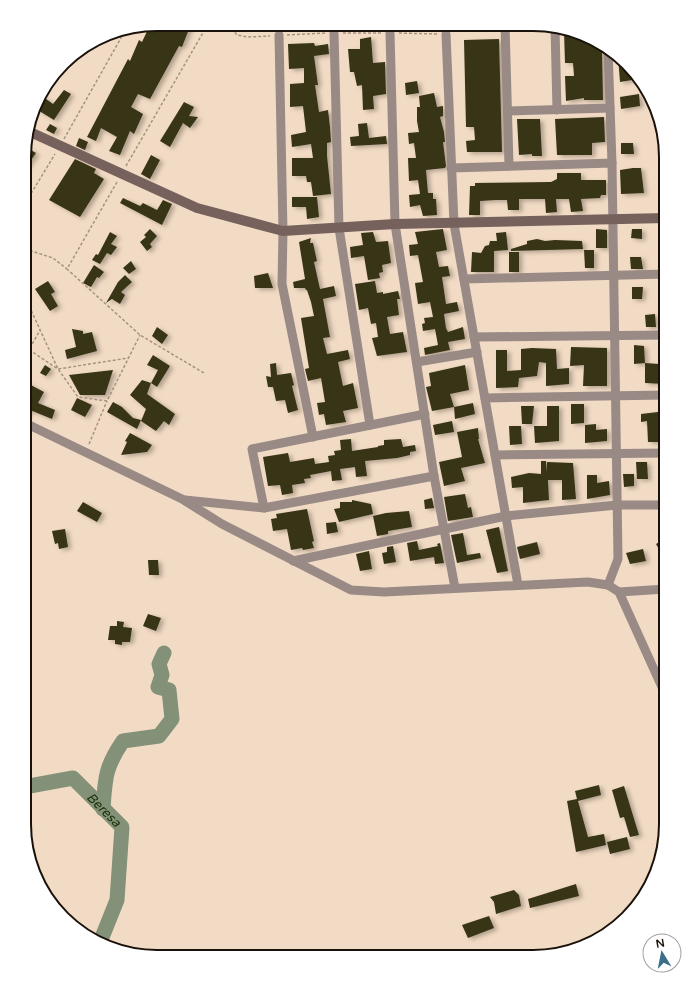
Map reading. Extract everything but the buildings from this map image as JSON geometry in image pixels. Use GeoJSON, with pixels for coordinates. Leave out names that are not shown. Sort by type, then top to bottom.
{"type":"FeatureCollection","features":[{"type":"Feature","properties":{"kind":"street"},"geometry":{"type":"LineString","coordinates":[[505,31],[509,166]]}},
{"type":"Feature","properties":{"kind":"street"},"geometry":{"type":"LineString","coordinates":[[334,33],[339,228],[370,425]]}},
{"type":"Feature","properties":{"kind":"street"},"geometry":{"type":"LineString","coordinates":[[390,33],[395,224],[434,476],[455,588]]}},
{"type":"Feature","properties":{"kind":"street"},"geometry":{"type":"LineString","coordinates":[[555,33],[557,110]]}},
{"type":"Feature","properties":{"kind":"street"},"geometry":{"type":"LineString","coordinates":[[446,34],[454,224],[518,585]]}},
{"type":"Feature","properties":{"kind":"street"},"geometry":{"type":"LineString","coordinates":[[279,35],[283,231],[282,284],[313,437]]}},
{"type":"Feature","properties":{"kind":"street"},"geometry":{"type":"LineString","coordinates":[[608,56],[614,220],[618,559],[608,585]]}},
{"type":"Feature","properties":{"kind":"street"},"geometry":{"type":"LineString","coordinates":[[508,111],[610,108]]}},
{"type":"Feature","properties":{"kind":"street"},"geometry":{"type":"LineString","coordinates":[[33,133],[197,208],[283,231],[395,224],[454,224],[659,218]]}},
{"type":"Feature","properties":{"kind":"street"},"geometry":{"type":"LineString","coordinates":[[451,168],[612,163]]}},
{"type":"Feature","properties":{"kind":"street"},"geometry":{"type":"LineString","coordinates":[[464,279],[659,274]]}},
{"type":"Feature","properties":{"kind":"street"},"geometry":{"type":"LineString","coordinates":[[474,337],[659,335]]}},
{"type":"Feature","properties":{"kind":"street"},"geometry":{"type":"LineString","coordinates":[[417,362],[477,352]]}},
{"type":"Feature","properties":{"kind":"street"},"geometry":{"type":"LineString","coordinates":[[485,398],[659,395]]}},
{"type":"Feature","properties":{"kind":"street"},"geometry":{"type":"LineString","coordinates":[[264,508],[252,449],[425,414]]}},
{"type":"Feature","properties":{"kind":"street"},"geometry":{"type":"LineString","coordinates":[[31,426],[182,500],[222,524],[351,590],[384,592],[588,582],[608,585],[619,592],[659,681]]}},
{"type":"Feature","properties":{"kind":"street"},"geometry":{"type":"LineString","coordinates":[[495,455],[659,453]]}},
{"type":"Feature","properties":{"kind":"street"},"geometry":{"type":"LineString","coordinates":[[182,500],[264,508],[434,476]]}},
{"type":"Feature","properties":{"kind":"street"},"geometry":{"type":"LineString","coordinates":[[293,561],[506,516],[617,505],[659,505]]}},
{"type":"Feature","properties":{"kind":"street"},"geometry":{"type":"LineString","coordinates":[[619,592],[659,589]]}},
{"type":"Feature","properties":{"kind":"path"},"geometry":{"type":"LineString","coordinates":[[67,269],[204,31]]}},
{"type":"Feature","properties":{"kind":"path"},"geometry":{"type":"LineString","coordinates":[[31,192],[60,145],[122,36]]}},
{"type":"Feature","properties":{"kind":"path"},"geometry":{"type":"LineString","coordinates":[[31,251],[53,258],[140,335],[204,373]]}},
{"type":"Feature","properties":{"kind":"path"},"geometry":{"type":"LineString","coordinates":[[31,310],[58,368],[78,396],[107,401]]}},
{"type":"Feature","properties":{"kind":"path"},"geometry":{"type":"LineString","coordinates":[[31,346],[40,330]]}},
{"type":"Feature","properties":{"kind":"path"},"geometry":{"type":"LineString","coordinates":[[85,452],[107,401],[140,335]]}},
{"type":"Feature","properties":{"kind":"path"},"geometry":{"type":"LineString","coordinates":[[31,351],[58,368],[128,358]]}},
{"type":"Feature","properties":{"kind":"waterway"},"geometry":{"type":"LineString","coordinates":[[103,809],[104,789],[109,766],[123,741],[159,736],[172,719],[169,690],[158,687],[162,675],[159,664],[164,653]]}},
{"type":"Feature","properties":{"kind":"waterway","name":"Beresa"},"geometry":{"type":"LineString","coordinates":[[31,786],[73,778],[122,827],[117,900],[102,937]]}}]}
